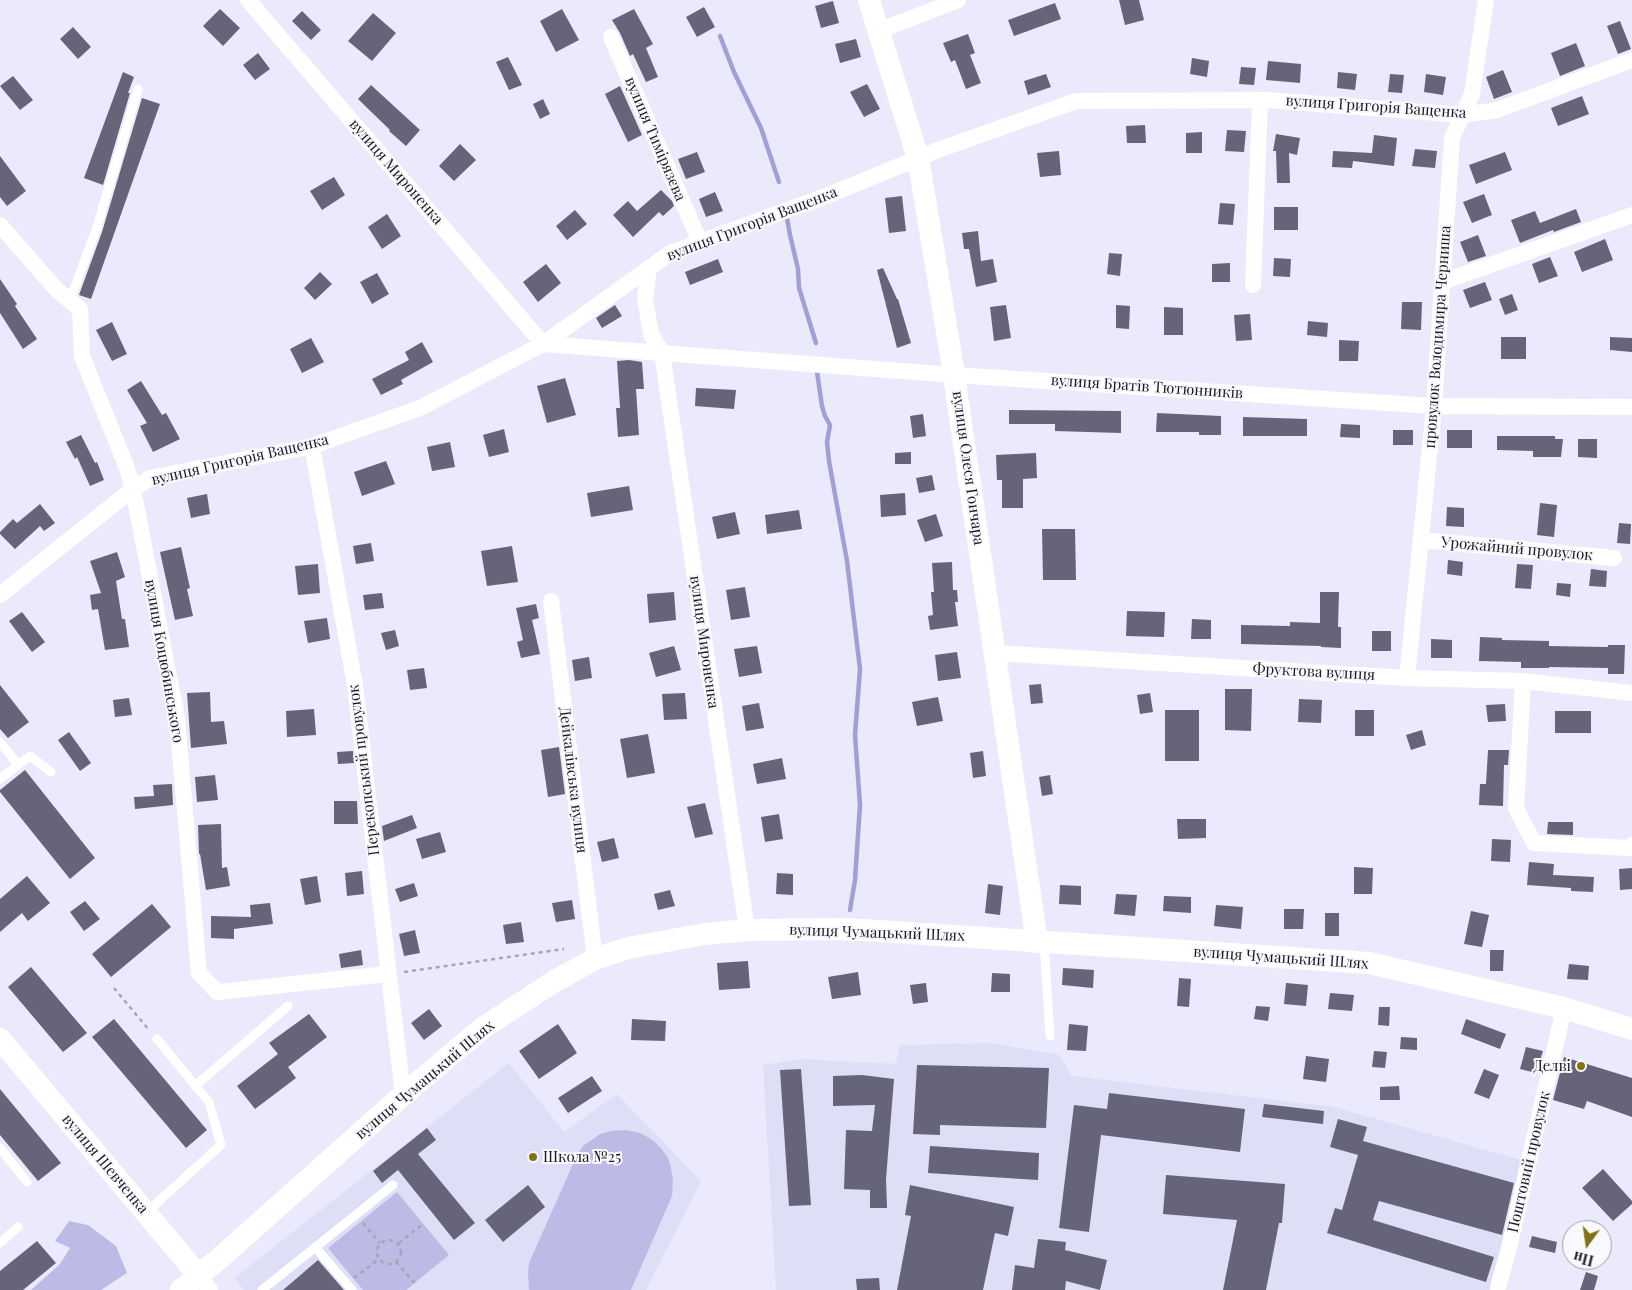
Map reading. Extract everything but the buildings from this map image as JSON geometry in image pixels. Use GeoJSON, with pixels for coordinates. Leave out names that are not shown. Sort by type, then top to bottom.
{"type":"FeatureCollection","features":[{"type":"Feature","properties":{"kind":"main road","name":"вулиця Олеся Гончара"},"geometry":{"type":"LineString","coordinates":[[869,0],[918,158],[954,375],[1040,942]]}},
{"type":"Feature","properties":{"kind":"main road","name":"вулиця Чумацький Шлях"},"geometry":{"type":"LineString","coordinates":[[181,1290],[205,1283],[402,1095],[484,1027],[555,981],[595,959],[638,946],[705,934],[747,930],[848,929],[1369,963],[1564,1008],[1632,1029]]}},
{"type":"Feature","properties":{"kind":"main road","name":"вулиця Шевченка"},"geometry":{"type":"LineString","coordinates":[[0,1039],[205,1283]]}},
{"type":"Feature","properties":{"kind":"street","name":"вулиця Мироненка"},"geometry":{"type":"LineString","coordinates":[[248,0],[543,344]]}},
{"type":"Feature","properties":{"kind":"street"},"geometry":{"type":"LineString","coordinates":[[879,31],[958,0]]}},
{"type":"Feature","properties":{"kind":"street","name":"провулок Володимира Черниша"},"geometry":{"type":"LineString","coordinates":[[1407,678],[1434,406],[1452,138],[1472,94],[1486,0]]}},
{"type":"Feature","properties":{"kind":"street","name":"вулиця Тимірязєва"},"geometry":{"type":"LineString","coordinates":[[611,37],[700,242]]}},
{"type":"Feature","properties":{"kind":"street","name":"вулиця Григорія Ващенка"},"geometry":{"type":"LineString","coordinates":[[3,587],[150,478],[312,446],[420,408],[543,344],[670,253],[826,196],[918,158],[1076,100],[1260,100],[1463,115],[1497,110],[1632,60]]}},
{"type":"Feature","properties":{"kind":"street"},"geometry":{"type":"LineString","coordinates":[[1253,285],[1260,100]]}},
{"type":"Feature","properties":{"kind":"street"},"geometry":{"type":"LineString","coordinates":[[1442,282],[1632,215]]}},
{"type":"Feature","properties":{"kind":"street","name":"вулиця Коцюбинського"},"geometry":{"type":"LineString","coordinates":[[0,225],[57,290],[80,309],[82,356],[134,489],[177,718],[199,973],[217,992],[388,974]]}},
{"type":"Feature","properties":{"kind":"street"},"geometry":{"type":"LineString","coordinates":[[650,268],[645,300],[650,334],[662,353]]}},
{"type":"Feature","properties":{"kind":"street","name":"вулиця Братів Тютюнників"},"geometry":{"type":"LineString","coordinates":[[543,344],[954,375],[1434,406],[1632,407]]}},
{"type":"Feature","properties":{"kind":"street","name":"вулиця Мироненка"},"geometry":{"type":"LineString","coordinates":[[662,353],[747,930]]}},
{"type":"Feature","properties":{"kind":"street","name":"Перекопський провулок"},"geometry":{"type":"LineString","coordinates":[[312,446],[355,686],[402,1095]]}},
{"type":"Feature","properties":{"kind":"street","name":"Урожайний провулок"},"geometry":{"type":"LineString","coordinates":[[1421,540],[1614,558]]}},
{"type":"Feature","properties":{"kind":"street","name":"Дейкалівська вулиця"},"geometry":{"type":"LineString","coordinates":[[551,601],[595,959]]}},
{"type":"Feature","properties":{"kind":"street","name":"Фруктова вулиця"},"geometry":{"type":"LineString","coordinates":[[995,653],[1407,678],[1523,681],[1632,693]]}},
{"type":"Feature","properties":{"kind":"street"},"geometry":{"type":"LineString","coordinates":[[1523,681],[1516,808],[1534,844],[1629,848],[1632,845]]}},
{"type":"Feature","properties":{"kind":"street","name":"Поштовий провулок"},"geometry":{"type":"LineString","coordinates":[[1498,1286],[1510,1248],[1564,1008]]}},
{"type":"Feature","properties":{"kind":"lane"},"geometry":{"type":"LineString","coordinates":[[70,300],[96,230],[138,89]]}},
{"type":"Feature","properties":{"kind":"lane"},"geometry":{"type":"LineString","coordinates":[[0,742],[18,765]]}},
{"type":"Feature","properties":{"kind":"lane"},"geometry":{"type":"LineString","coordinates":[[0,779],[30,756],[51,772]]}},
{"type":"Feature","properties":{"kind":"lane"},"geometry":{"type":"LineString","coordinates":[[1040,942],[1050,1036]]}},
{"type":"Feature","properties":{"kind":"lane"},"geometry":{"type":"LineString","coordinates":[[195,1086],[288,1006]]}},
{"type":"Feature","properties":{"kind":"lane"},"geometry":{"type":"LineString","coordinates":[[147,1214],[160,1200],[221,1146],[209,1102],[157,1039]]}},
{"type":"Feature","properties":{"kind":"lane"},"geometry":{"type":"LineString","coordinates":[[0,1148],[27,1182]]}},
{"type":"Feature","properties":{"kind":"lane"},"geometry":{"type":"LineString","coordinates":[[262,1290],[393,1185]]}},
{"type":"Feature","properties":{"kind":"lane"},"geometry":{"type":"LineString","coordinates":[[0,1243],[18,1228]]}},
{"type":"Feature","properties":{"kind":"lane"},"geometry":{"type":"LineString","coordinates":[[316,1247],[349,1287]]}},
{"type":"Feature","properties":{"kind":"path"},"geometry":{"type":"LineString","coordinates":[[388,974],[564,949]]}},
{"type":"Feature","properties":{"kind":"path"},"geometry":{"type":"LineString","coordinates":[[114,988],[157,1039]]}},
{"type":"Feature","properties":{"kind":"path"},"geometry":{"type":"LineString","coordinates":[[356,1214],[380,1243]]}},
{"type":"Feature","properties":{"kind":"path"},"geometry":{"type":"LineString","coordinates":[[398,1243],[423,1224]]}},
{"type":"Feature","properties":{"kind":"path"},"geometry":{"type":"LineString","coordinates":[[392,1239],[398,1243],[402,1251],[400,1259],[396,1262],[385,1264],[379,1259],[377,1250],[380,1243],[383,1240],[392,1239]]}},
{"type":"Feature","properties":{"kind":"path"},"geometry":{"type":"LineString","coordinates":[[349,1287],[379,1259]]}},
{"type":"Feature","properties":{"kind":"path"},"geometry":{"type":"LineString","coordinates":[[396,1262],[415,1283]]}},
{"type":"Feature","properties":{"kind":"shaded area"},"geometry":{"type":"Polygon","coordinates":[[[990,1043],[1059,1055],[1072,1076],[1334,1107],[1524,1161],[1489,1290],[776,1290],[763,1065],[799,1059],[896,1064],[900,1045],[990,1043]]]}},
{"type":"Feature","properties":{"kind":"shaded area","name":"Школа №25"},"geometry":{"type":"Polygon","coordinates":[[[509,1063],[564,1132],[617,1094],[701,1181],[646,1290],[244,1290],[234,1278],[509,1063]]]}},
{"type":"Feature","properties":{"kind":"shaded area"},"geometry":{"type":"Polygon","coordinates":[[[626,1130],[640,1133],[651,1139],[661,1148],[668,1158],[673,1180],[672,1196],[631,1290],[529,1290],[529,1263],[577,1155],[583,1146],[600,1134],[626,1130]]]}},
{"type":"Feature","properties":{"kind":"shaded area"},"geometry":{"type":"Polygon","coordinates":[[[397,1192],[449,1255],[406,1290],[363,1290],[328,1248],[397,1192]]]}},
{"type":"Feature","properties":{"kind":"shaded area"},"geometry":{"type":"Polygon","coordinates":[[[69,1221],[88,1225],[116,1246],[127,1273],[101,1290],[31,1290],[60,1264],[70,1248],[55,1241],[69,1221]]]}},
{"type":"Feature","properties":{"kind":"waterway"},"geometry":{"type":"LineString","coordinates":[[720,36],[734,72],[761,128],[779,182]]}},
{"type":"Feature","properties":{"kind":"waterway"},"geometry":{"type":"LineString","coordinates":[[787,218],[798,269],[799,288],[816,343]]}},
{"type":"Feature","properties":{"kind":"waterway"},"geometry":{"type":"LineString","coordinates":[[817,372],[822,406],[830,425],[827,442],[829,461],[847,561],[860,669],[855,735],[860,805],[855,880],[850,910]]}},
{"type":"Feature","properties":{"kind":"place","name":"Делві"},"geometry":{"type":"Point","coordinates":[1581,1066]}},
{"type":"Feature","properties":{"kind":"place","name":"Школа №25"},"geometry":{"type":"Point","coordinates":[533,1157]}}]}
